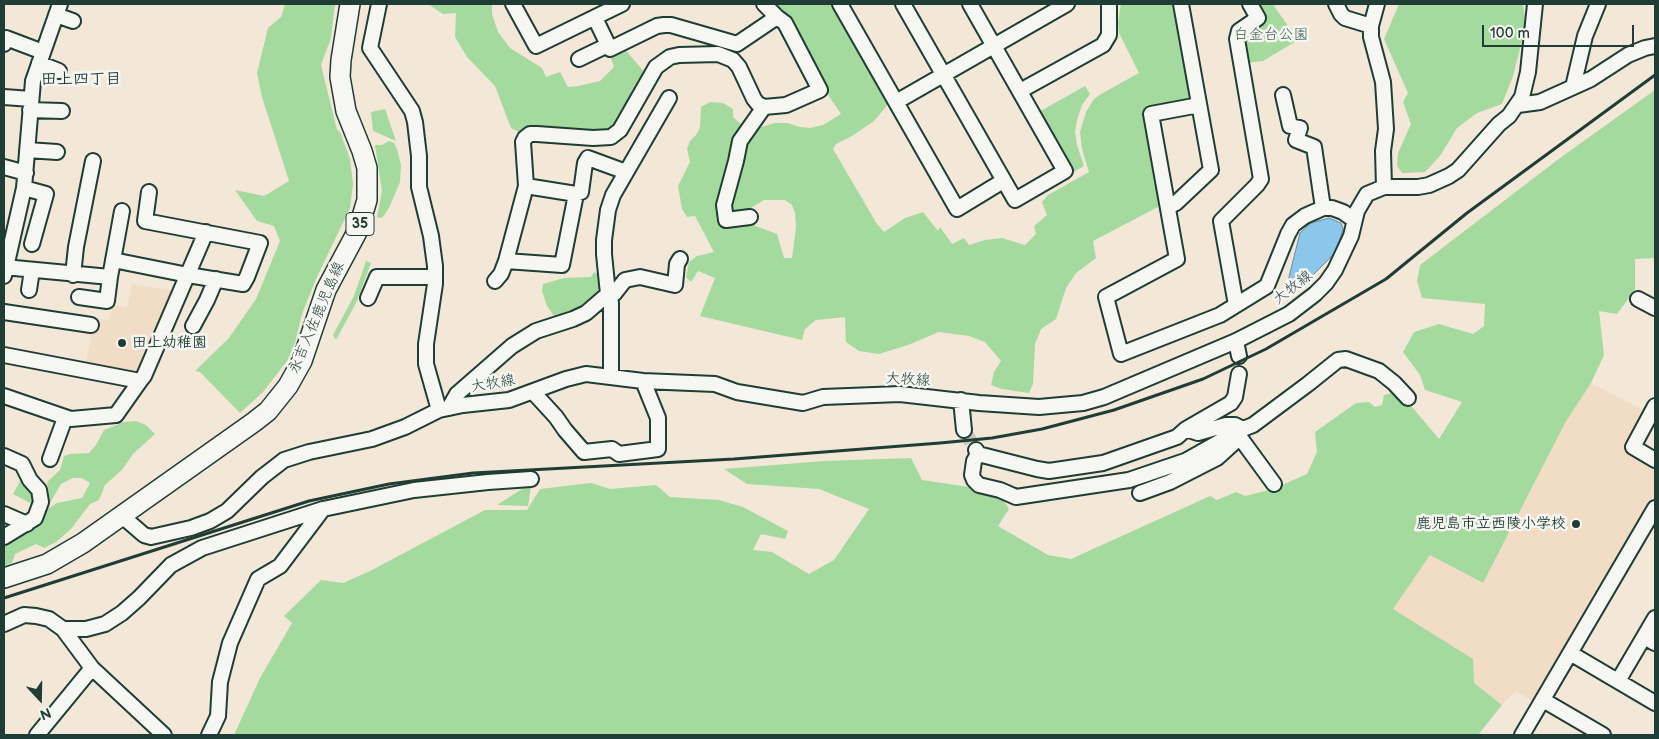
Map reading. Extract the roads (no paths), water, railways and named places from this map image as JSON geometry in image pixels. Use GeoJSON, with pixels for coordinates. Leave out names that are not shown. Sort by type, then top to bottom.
{"type":"FeatureCollection","features":[{"type":"Feature","properties":{"kind":"main road","name":"永吉入佐鹿児島線"},"geometry":{"type":"LineString","coordinates":[[4,578],[39,567],[66,554],[268,411],[288,386],[302,361],[326,290],[358,230],[367,200],[367,168],[346,111],[340,77],[350,4]]}},
{"type":"Feature","properties":{"kind":"street"},"geometry":{"type":"LineString","coordinates":[[379,4],[370,48],[408,105],[415,122],[419,156],[418,187],[433,244],[435,277],[426,344],[426,364],[444,409],[457,394],[512,346],[536,331],[586,313],[608,294],[614,294],[625,280],[640,277],[675,285],[677,264],[680,258]]}},
{"type":"Feature","properties":{"kind":"street"},"geometry":{"type":"LineString","coordinates":[[513,4],[536,46],[622,4]]}},
{"type":"Feature","properties":{"kind":"street"},"geometry":{"type":"LineString","coordinates":[[495,281],[501,274],[506,261],[526,186],[523,142],[530,134],[593,138],[611,137],[620,130],[656,67],[670,57],[679,55],[718,54],[733,60],[739,67],[754,99],[764,108],[786,105],[820,90],[785,23],[764,4]]}},
{"type":"Feature","properties":{"kind":"street"},"geometry":{"type":"LineString","coordinates":[[840,4],[957,208],[1003,181]]}},
{"type":"Feature","properties":{"kind":"street"},"geometry":{"type":"LineString","coordinates":[[903,4],[1015,200],[1065,171],[970,4]]}},
{"type":"Feature","properties":{"kind":"street"},"geometry":{"type":"LineString","coordinates":[[896,102],[1068,4]]}},
{"type":"Feature","properties":{"kind":"street"},"geometry":{"type":"LineString","coordinates":[[1020,92],[1102,45],[1108,35],[1109,4]]}},
{"type":"Feature","properties":{"kind":"street"},"geometry":{"type":"LineString","coordinates":[[1168,207],[1176,203],[1211,170],[1181,4]]}},
{"type":"Feature","properties":{"kind":"street"},"geometry":{"type":"LineString","coordinates":[[1236,305],[1221,221],[1261,179],[1237,39],[1239,31],[1258,18],[1250,4]]}},
{"type":"Feature","properties":{"kind":"street"},"geometry":{"type":"LineString","coordinates":[[1336,4],[1341,14],[1346,18],[1370,26]]}},
{"type":"Feature","properties":{"kind":"street"},"geometry":{"type":"LineString","coordinates":[[1377,4],[1370,26],[1371,37],[1383,82],[1386,129],[1383,151],[1384,187],[1418,187],[1429,185],[1449,176],[1458,170],[1518,106],[1526,86],[1534,4]]}},
{"type":"Feature","properties":{"kind":"street"},"geometry":{"type":"LineString","coordinates":[[1572,87],[1586,36],[1598,4]]}},
{"type":"Feature","properties":{"kind":"street"},"geometry":{"type":"LineString","coordinates":[[73,21],[56,8],[33,81],[24,188],[4,270],[32,270],[110,278]]}},
{"type":"Feature","properties":{"kind":"street"},"geometry":{"type":"LineString","coordinates":[[595,18],[610,49],[658,26],[664,25],[671,25],[737,44],[777,17]]}},
{"type":"Feature","properties":{"kind":"street"},"geometry":{"type":"LineString","coordinates":[[4,44],[6,38],[41,58],[59,71]]}},
{"type":"Feature","properties":{"kind":"street"},"geometry":{"type":"LineString","coordinates":[[579,59],[608,45]]}},
{"type":"Feature","properties":{"kind":"street"},"geometry":{"type":"LineString","coordinates":[[1518,106],[1540,102],[1591,79],[1628,55],[1655,46]]}},
{"type":"Feature","properties":{"kind":"street"},"geometry":{"type":"LineString","coordinates":[[1283,95],[1290,126],[1300,128],[1296,140],[1314,147],[1323,208]]}},
{"type":"Feature","properties":{"kind":"street"},"geometry":{"type":"LineString","coordinates":[[4,97],[62,110]]}},
{"type":"Feature","properties":{"kind":"street"},"geometry":{"type":"LineString","coordinates":[[611,377],[611,303],[608,294],[604,254],[606,220],[613,195],[669,98]]}},
{"type":"Feature","properties":{"kind":"street"},"geometry":{"type":"LineString","coordinates":[[1199,104],[1151,114],[1177,259],[1106,297],[1121,354],[1220,315],[1267,286],[1280,251],[1294,225],[1305,216],[1323,208],[1332,208],[1343,212],[1354,220]]}},
{"type":"Feature","properties":{"kind":"street"},"geometry":{"type":"LineString","coordinates":[[750,217],[726,220],[724,205],[740,141],[764,108]]}},
{"type":"Feature","properties":{"kind":"street"},"geometry":{"type":"LineString","coordinates":[[27,150],[57,152]]}},
{"type":"Feature","properties":{"kind":"street"},"geometry":{"type":"LineString","coordinates":[[526,186],[576,194],[581,192],[585,163],[588,158],[626,172]]}},
{"type":"Feature","properties":{"kind":"street"},"geometry":{"type":"LineString","coordinates":[[73,275],[76,247],[93,161]]}},
{"type":"Feature","properties":{"kind":"street"},"geometry":{"type":"LineString","coordinates":[[4,167],[26,173]]}},
{"type":"Feature","properties":{"kind":"street","name":"大牧線"},"geometry":{"type":"LineString","coordinates":[[122,516],[144,535],[151,537],[191,528],[210,521],[227,511],[262,477],[284,460],[309,452],[385,435],[444,409],[509,400],[586,374],[643,381],[715,384],[737,392],[803,403],[823,397],[844,395],[900,394],[1039,407],[1082,403],[1104,397],[1236,342],[1289,314],[1303,304],[1326,283],[1335,270],[1346,249],[1361,202],[1367,194],[1384,187]]}},
{"type":"Feature","properties":{"kind":"street"},"geometry":{"type":"LineString","coordinates":[[24,188],[46,194],[32,244]]}},
{"type":"Feature","properties":{"kind":"street"},"geometry":{"type":"LineString","coordinates":[[113,260],[243,284],[260,243],[145,221],[150,192]]}},
{"type":"Feature","properties":{"kind":"street"},"geometry":{"type":"LineString","coordinates":[[506,261],[562,265],[576,194]]}},
{"type":"Feature","properties":{"kind":"street"},"geometry":{"type":"LineString","coordinates":[[79,298],[107,301],[122,211]]}},
{"type":"Feature","properties":{"kind":"street"},"geometry":{"type":"LineString","coordinates":[[50,459],[64,422],[71,419],[116,415],[144,376],[206,232]]}},
{"type":"Feature","properties":{"kind":"street"},"geometry":{"type":"LineString","coordinates":[[30,290],[32,270]]}},
{"type":"Feature","properties":{"kind":"street"},"geometry":{"type":"LineString","coordinates":[[368,298],[377,277],[435,277]]}},
{"type":"Feature","properties":{"kind":"street"},"geometry":{"type":"LineString","coordinates":[[193,326],[208,300],[216,279]]}},
{"type":"Feature","properties":{"kind":"street"},"geometry":{"type":"LineString","coordinates":[[1638,299],[1655,308]]}},
{"type":"Feature","properties":{"kind":"street"},"geometry":{"type":"LineString","coordinates":[[4,312],[91,325]]}},
{"type":"Feature","properties":{"kind":"street"},"geometry":{"type":"LineString","coordinates":[[1236,342],[1239,356]]}},
{"type":"Feature","properties":{"kind":"street"},"geometry":{"type":"LineString","coordinates":[[4,355],[140,381]]}},
{"type":"Feature","properties":{"kind":"street"},"geometry":{"type":"LineString","coordinates":[[1239,374],[1235,397],[1231,403],[1186,429],[1177,437],[1103,463],[1049,471],[1037,470],[977,452],[972,475],[979,485],[1000,490],[1016,497],[1128,480],[1185,461],[1239,433],[1261,419],[1338,360],[1346,359],[1379,371],[1408,398]]}},
{"type":"Feature","properties":{"kind":"street"},"geometry":{"type":"LineString","coordinates":[[533,392],[584,452],[612,449],[618,454],[658,449],[658,418],[643,381]]}},
{"type":"Feature","properties":{"kind":"street"},"geometry":{"type":"LineString","coordinates":[[4,396],[64,422],[78,426]]}},
{"type":"Feature","properties":{"kind":"street"},"geometry":{"type":"LineString","coordinates":[[961,400],[964,430]]}},
{"type":"Feature","properties":{"kind":"street"},"geometry":{"type":"LineString","coordinates":[[1655,406],[1633,447],[1655,460]]}},
{"type":"Feature","properties":{"kind":"street"},"geometry":{"type":"LineString","coordinates":[[1186,429],[1198,433],[1226,425],[1235,425],[1274,484]]}},
{"type":"Feature","properties":{"kind":"street"},"geometry":{"type":"LineString","coordinates":[[1140,493],[1170,482],[1217,458],[1239,433]]}},
{"type":"Feature","properties":{"kind":"street"},"geometry":{"type":"LineString","coordinates":[[4,456],[22,464],[30,480],[39,490],[41,502],[35,518],[4,538]]}},
{"type":"Feature","properties":{"kind":"street"},"geometry":{"type":"LineString","coordinates":[[62,629],[86,629],[105,624],[122,613],[172,565],[202,548],[323,509],[414,490],[531,479]]}},
{"type":"Feature","properties":{"kind":"street"},"geometry":{"type":"LineString","coordinates":[[1522,735],[1655,508]]}},
{"type":"Feature","properties":{"kind":"street"},"geometry":{"type":"LineString","coordinates":[[209,735],[218,716],[220,682],[230,643],[258,579],[280,566],[323,509]]}},
{"type":"Feature","properties":{"kind":"street"},"geometry":{"type":"LineString","coordinates":[[4,514],[27,524]]}},
{"type":"Feature","properties":{"kind":"street"},"geometry":{"type":"LineString","coordinates":[[4,624],[24,615],[49,619],[62,629],[92,668],[162,735]]}},
{"type":"Feature","properties":{"kind":"street"},"geometry":{"type":"LineString","coordinates":[[1618,681],[1650,640],[1655,618]]}},
{"type":"Feature","properties":{"kind":"street"},"geometry":{"type":"LineString","coordinates":[[1570,653],[1655,703]]}},
{"type":"Feature","properties":{"kind":"street"},"geometry":{"type":"LineString","coordinates":[[37,735],[92,668]]}},
{"type":"Feature","properties":{"kind":"street"},"geometry":{"type":"LineString","coordinates":[[1543,700],[1585,731],[1603,735]]}},
{"type":"Feature","properties":{"kind":"water"},"geometry":{"type":"Polygon","coordinates":[[[1329,218],[1341,223],[1343,229],[1336,252],[1300,288],[1288,281],[1300,233],[1311,223],[1329,218]]]}},
{"type":"Feature","properties":{"kind":"tunnel"},"geometry":{"type":"LineString","coordinates":[[964,430],[976,450]]}},
{"type":"Feature","properties":{"kind":"railway"},"geometry":{"type":"LineString","coordinates":[[4,598],[309,501],[389,484],[473,473],[734,459],[992,438],[1042,429],[1114,410],[1203,379],[1266,349],[1386,279],[1467,213],[1655,75]]}},
{"type":"Feature","properties":{"kind":"place","name":"田上幼稚園"},"geometry":{"type":"Point","coordinates":[122,343]}},
{"type":"Feature","properties":{"kind":"place","name":"鹿児島市立西陵小学校"},"geometry":{"type":"Point","coordinates":[1576,524]}},
{"type":"Feature","properties":{"kind":"district","name":"田上四丁目"},"geometry":{"type":"Point","coordinates":[81,80]}},
{"type":"Feature","properties":{"kind":"park label","name":"白金台公園"},"geometry":{"type":"Point","coordinates":[1271,35]}}]}
